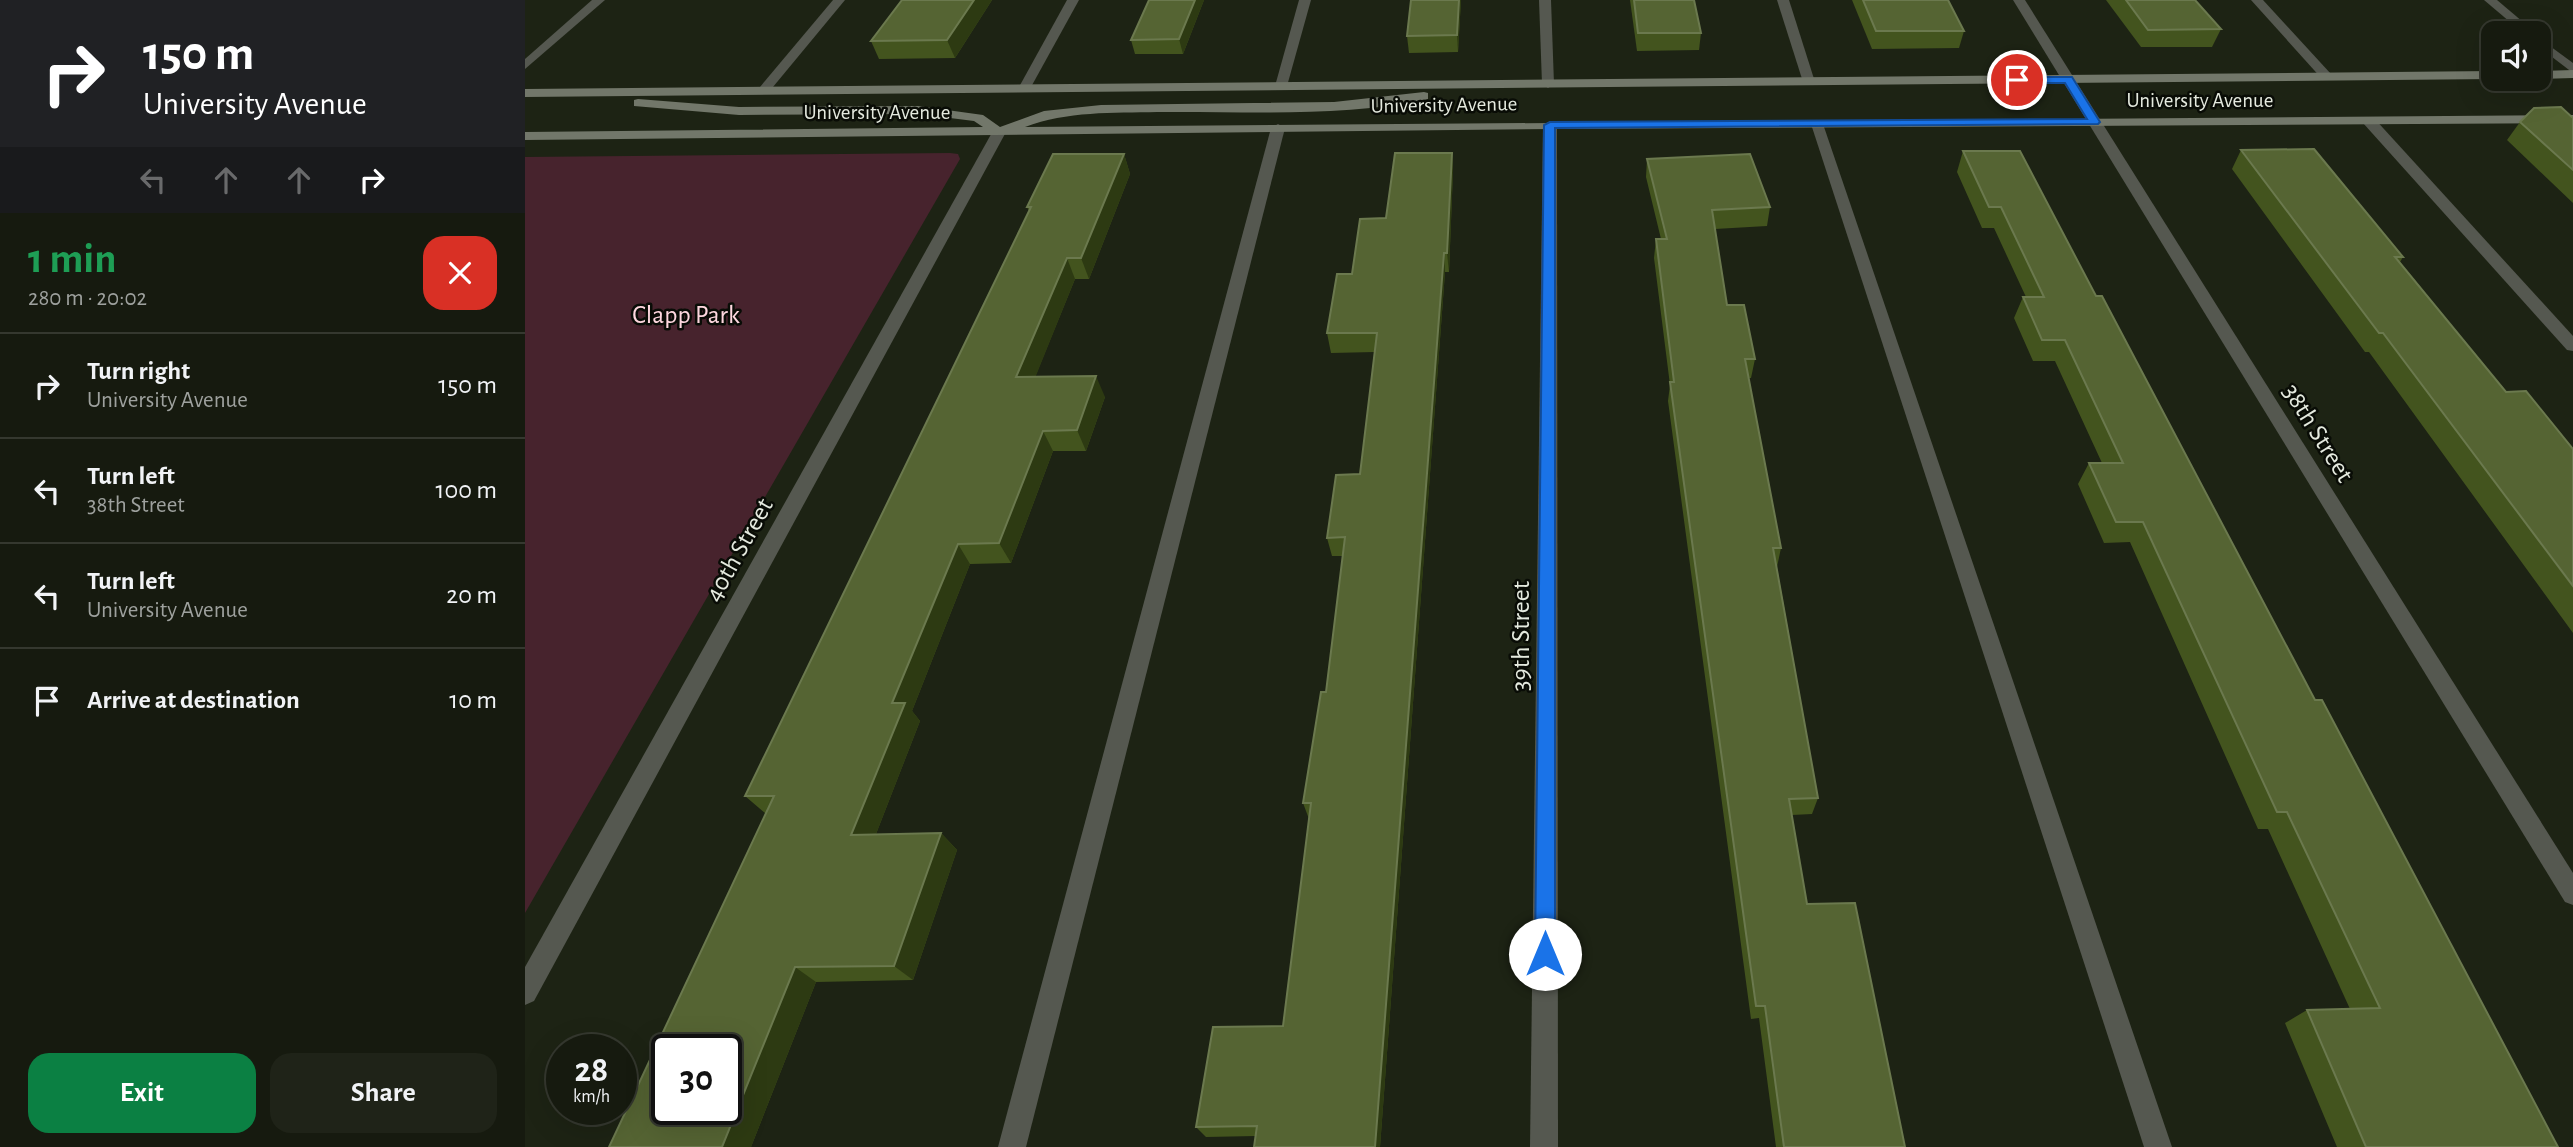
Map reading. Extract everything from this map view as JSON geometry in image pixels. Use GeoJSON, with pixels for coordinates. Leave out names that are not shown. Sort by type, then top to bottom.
{"type":"FeatureCollection","features":[{"type":"Feature","properties":{"kind":"main road","name":"University Avenue"},"geometry":{"type":"LineString","coordinates":[[525,93],[2481,75]]}},
{"type":"Feature","properties":{"kind":"main road"},"geometry":{"type":"LineString","coordinates":[[2551,75],[2573,75]]}},
{"type":"Feature","properties":{"kind":"main road"},"geometry":{"type":"LineString","coordinates":[[525,93],[739,111],[918,110],[978,118],[999,132],[1044,115],[1101,109],[1334,106],[1516,85]]}},
{"type":"Feature","properties":{"kind":"main road","name":"University Avenue"},"geometry":{"type":"LineString","coordinates":[[525,136],[1550,125],[2573,119]]}},
{"type":"Feature","properties":{"kind":"street"},"geometry":{"type":"LineString","coordinates":[[525,65],[599,0]]}},
{"type":"Feature","properties":{"kind":"street"},"geometry":{"type":"LineString","coordinates":[[764,90],[839,0]]}},
{"type":"Feature","properties":{"kind":"street"},"geometry":{"type":"LineString","coordinates":[[1025,87],[1073,0]]}},
{"type":"Feature","properties":{"kind":"street"},"geometry":{"type":"LineString","coordinates":[[1281,86],[1305,0]]}},
{"type":"Feature","properties":{"kind":"street"},"geometry":{"type":"LineString","coordinates":[[1545,0],[1548,84]]}},
{"type":"Feature","properties":{"kind":"street"},"geometry":{"type":"LineString","coordinates":[[1783,0],[1809,82]]}},
{"type":"Feature","properties":{"kind":"street","name":"38th Street"},"geometry":{"type":"LineString","coordinates":[[2019,0],[2573,894]]}},
{"type":"Feature","properties":{"kind":"street"},"geometry":{"type":"LineString","coordinates":[[2257,0],[2327,77]]}},
{"type":"Feature","properties":{"kind":"street"},"geometry":{"type":"LineString","coordinates":[[2490,0],[2515,21]]}},
{"type":"Feature","properties":{"kind":"street"},"geometry":{"type":"LineString","coordinates":[[2551,51],[2573,69]]}},
{"type":"Feature","properties":{"kind":"street"},"geometry":{"type":"LineString","coordinates":[[2368,120],[2573,346]]}},
{"type":"Feature","properties":{"kind":"street"},"geometry":{"type":"LineString","coordinates":[[1817,124],[2158,1147]]}},
{"type":"Feature","properties":{"kind":"street","name":"39th Street"},"geometry":{"type":"LineString","coordinates":[[1544,1147],[1550,125]]}},
{"type":"Feature","properties":{"kind":"street"},"geometry":{"type":"LineString","coordinates":[[1013,1147],[1278,128]]}},
{"type":"Feature","properties":{"kind":"street","name":"40th Street"},"geometry":{"type":"LineString","coordinates":[[525,992],[999,132]]}},
{"type":"Feature","properties":{"kind":"green space","name":"Clapp Park"},"geometry":{"type":"Polygon","coordinates":[[[958,154],[960,159],[525,913],[525,157],[958,154]]]}},
{"type":"Feature","properties":{"kind":"building"},"geometry":{"type":"Polygon","coordinates":[[[902,0],[974,0],[947,40],[871,41],[902,0]]]}},
{"type":"Feature","properties":{"kind":"building"},"geometry":{"type":"Polygon","coordinates":[[[1149,0],[1195,0],[1179,39],[1131,40],[1149,0]]]}},
{"type":"Feature","properties":{"kind":"building"},"geometry":{"type":"Polygon","coordinates":[[[1411,0],[1459,0],[1457,35],[1407,36],[1411,0]]]}},
{"type":"Feature","properties":{"kind":"building"},"geometry":{"type":"Polygon","coordinates":[[[1634,0],[1694,0],[1701,33],[1638,33],[1634,0]]]}},
{"type":"Feature","properties":{"kind":"building"},"geometry":{"type":"Polygon","coordinates":[[[1863,0],[1948,0],[1964,31],[1876,31],[1863,0]]]}},
{"type":"Feature","properties":{"kind":"building"},"geometry":{"type":"Polygon","coordinates":[[[2126,0],[2195,0],[2221,29],[2148,30],[2126,0]]]}},
{"type":"Feature","properties":{"kind":"building"},"geometry":{"type":"Polygon","coordinates":[[[2561,107],[2573,118],[2573,170],[2520,122],[2534,108],[2561,107]]]}},
{"type":"Feature","properties":{"kind":"building"},"geometry":{"type":"Polygon","coordinates":[[[2314,149],[2403,257],[2395,257],[2506,392],[2526,391],[2573,449],[2573,586],[2383,333],[2379,333],[2241,150],[2314,149]]]}},
{"type":"Feature","properties":{"kind":"building"},"geometry":{"type":"Polygon","coordinates":[[[1963,151],[2020,151],[2096,296],[2102,296],[2315,700],[2322,700],[2558,1147],[2366,1147],[2307,1010],[2380,1008],[2287,812],[2277,812],[2143,522],[2116,522],[2089,463],[2123,463],[2065,340],[2042,340],[2023,297],[2044,297],[2001,207],[1989,207],[1963,151]]]}},
{"type":"Feature","properties":{"kind":"building"},"geometry":{"type":"Polygon","coordinates":[[[1395,153],[1452,153],[1447,253],[1444,253],[1375,1147],[1254,1147],[1257,1126],[1196,1127],[1213,1027],[1283,1026],[1311,803],[1303,803],[1321,692],[1326,692],[1345,537],[1327,538],[1336,475],[1360,474],[1377,333],[1327,333],[1337,274],[1352,274],[1360,219],[1386,218],[1395,153]]]}},
{"type":"Feature","properties":{"kind":"building"},"geometry":{"type":"Polygon","coordinates":[[[1053,154],[1124,154],[1081,258],[1067,258],[1016,377],[1096,376],[1077,430],[1043,431],[999,543],[958,544],[892,703],[905,703],[851,835],[941,833],[894,966],[795,967],[742,1098],[742,1034],[662,1034],[774,796],[745,796],[1031,207],[1027,207],[1053,154]]]}},
{"type":"Feature","properties":{"kind":"building"},"geometry":{"type":"Polygon","coordinates":[[[1750,154],[1770,207],[1712,210],[1727,305],[1744,305],[1755,359],[1745,359],[1781,548],[1773,548],[1818,798],[1789,799],[1807,904],[1855,903],[1905,1147],[1784,1147],[1765,1006],[1756,1006],[1670,382],[1674,382],[1656,239],[1667,239],[1647,159],[1750,154]]]}},
{"type":"Feature","properties":{"kind":"building"},"geometry":{"type":"Polygon","coordinates":[[[651,1058],[651,1125],[731,1125],[722,1147],[609,1147],[619,1125],[637,1125],[637,1087],[651,1058]]]}},
{"type":"Feature","properties":{"kind":"route"},"geometry":{"type":"LineString","coordinates":[[1545,954],[1550,125],[2094,122],[2069,80],[2017,80]]}}]}
